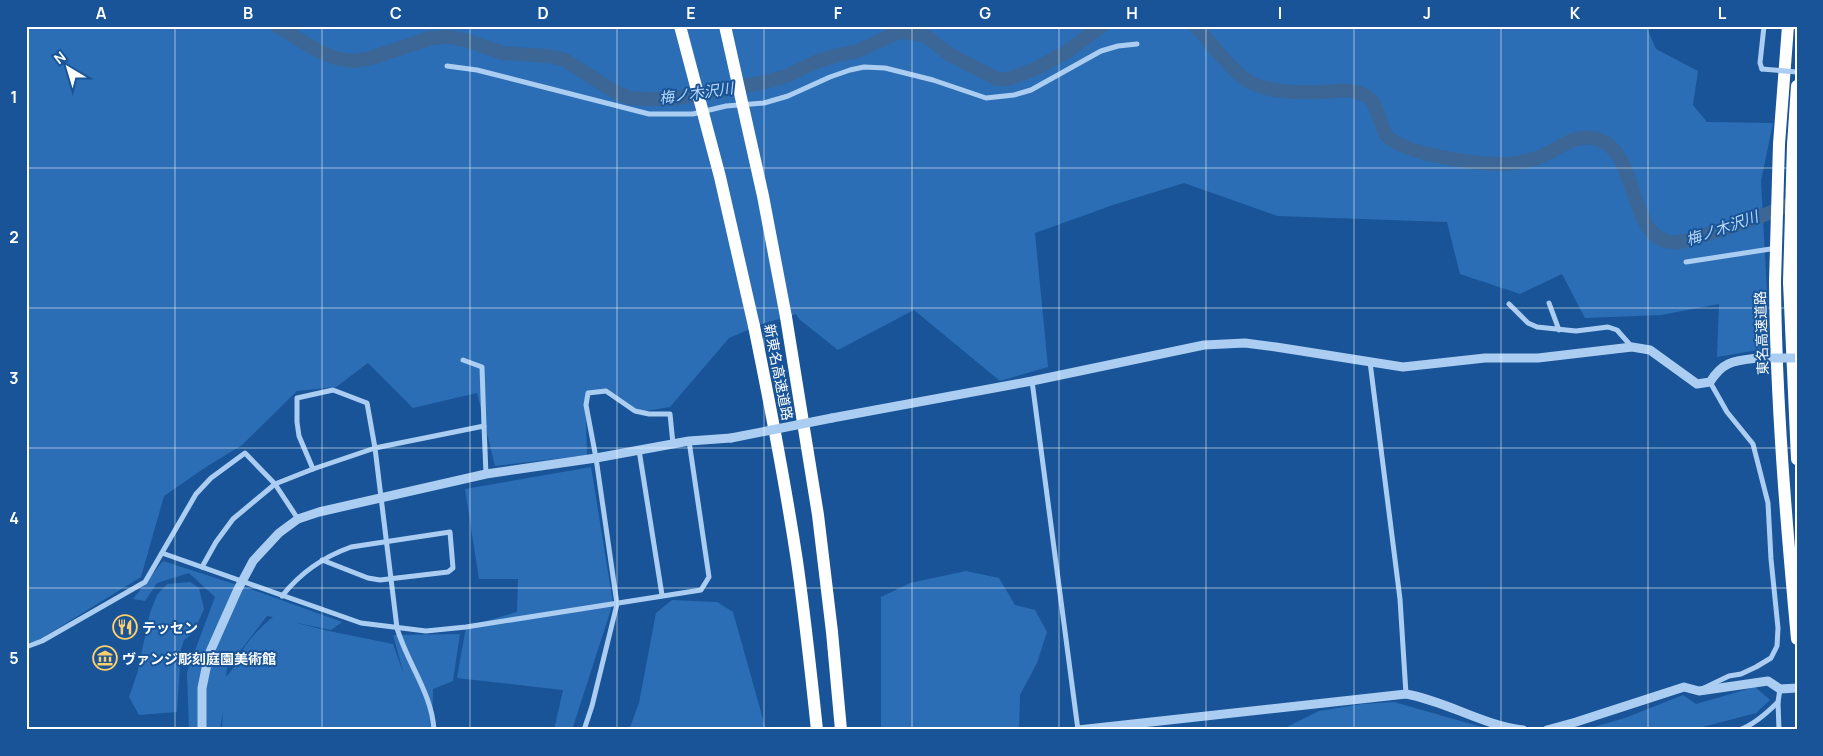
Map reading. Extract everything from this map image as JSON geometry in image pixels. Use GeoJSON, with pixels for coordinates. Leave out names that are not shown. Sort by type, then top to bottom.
{"type":"FeatureCollection","features":[{"type":"Feature","properties":{"kind":"highway","name":"新東名高速道路"},"geometry":{"type":"LineString","coordinates":[[680,26],[720,177],[754,326],[778,447],[797,561],[817,730]]}},
{"type":"Feature","properties":{"kind":"highway","name":"新東名高速道路"},"geometry":{"type":"LineString","coordinates":[[725,26],[763,196],[786,317],[818,515],[841,730]]}},
{"type":"Feature","properties":{"kind":"highway","name":"東名高速道路"},"geometry":{"type":"LineString","coordinates":[[1788,26],[1779,144],[1775,282],[1782,464],[1797,639]]}},
{"type":"Feature","properties":{"kind":"highway"},"geometry":{"type":"LineString","coordinates":[[1797,86],[1793,145],[1789,282],[1797,459]]}},
{"type":"Feature","properties":{"kind":"street"},"geometry":{"type":"LineString","coordinates":[[1764,26],[1760,63],[1762,69],[1797,72]]}},
{"type":"Feature","properties":{"kind":"street"},"geometry":{"type":"LineString","coordinates":[[447,66],[477,70],[648,114],[676,115],[693,114],[726,106],[764,103],[782,99],[830,77],[864,67],[885,68],[933,80],[986,98],[1014,95],[1031,90],[1101,51],[1118,46],[1137,44]]}},
{"type":"Feature","properties":{"kind":"street"},"geometry":{"type":"LineString","coordinates":[[1686,262],[1797,244]]}},
{"type":"Feature","properties":{"kind":"street"},"geometry":{"type":"LineString","coordinates":[[1549,303],[1559,330]]}},
{"type":"Feature","properties":{"kind":"street"},"geometry":{"type":"LineString","coordinates":[[1509,304],[1528,323],[1537,328],[1576,331],[1608,327],[1617,330],[1632,347]]}},
{"type":"Feature","properties":{"kind":"street"},"geometry":{"type":"LineString","coordinates":[[202,730],[202,688],[209,654],[253,560],[279,533],[298,520],[319,512],[381,500],[486,474],[596,458],[689,441],[731,438],[1032,381],[1204,345],[1253,344],[1403,367],[1485,358],[1538,358],[1632,347],[1650,350],[1697,384],[1710,382],[1722,366],[1740,360],[1797,358]]}},
{"type":"Feature","properties":{"kind":"street"},"geometry":{"type":"LineString","coordinates":[[463,360],[482,367],[486,474]]}},
{"type":"Feature","properties":{"kind":"street"},"geometry":{"type":"LineString","coordinates":[[1370,361],[1400,599],[1406,694]]}},
{"type":"Feature","properties":{"kind":"street"},"geometry":{"type":"LineString","coordinates":[[1032,381],[1078,730],[1406,694],[1422,697],[1497,724],[1523,730]]}},
{"type":"Feature","properties":{"kind":"street"},"geometry":{"type":"LineString","coordinates":[[1699,692],[1710,684],[1741,674],[1771,658],[1777,646],[1778,628],[1768,504],[1753,444],[1727,412],[1710,382]]}},
{"type":"Feature","properties":{"kind":"street"},"geometry":{"type":"LineString","coordinates":[[312,469],[299,436],[296,398],[333,390],[367,403],[375,448],[397,628],[402,644],[428,696],[434,719],[434,730]]}},
{"type":"Feature","properties":{"kind":"street"},"geometry":{"type":"LineString","coordinates":[[584,730],[592,706],[617,604],[596,458],[586,406],[588,392],[606,391],[635,412],[670,414],[673,444]]}},
{"type":"Feature","properties":{"kind":"street"},"geometry":{"type":"LineString","coordinates":[[202,567],[216,542],[233,519],[275,484],[312,469],[375,448],[484,426]]}},
{"type":"Feature","properties":{"kind":"street"},"geometry":{"type":"LineString","coordinates":[[162,553],[361,623],[426,631],[466,627],[701,590],[709,577],[689,441]]}},
{"type":"Feature","properties":{"kind":"street"},"geometry":{"type":"LineString","coordinates":[[639,450],[662,595]]}},
{"type":"Feature","properties":{"kind":"street"},"geometry":{"type":"LineString","coordinates":[[26,647],[42,641],[145,582],[196,494],[211,478],[245,453],[275,484],[298,520]]}},
{"type":"Feature","properties":{"kind":"street"},"geometry":{"type":"LineString","coordinates":[[282,596],[294,581],[308,569],[322,560],[337,552],[351,547],[450,532],[453,568],[448,572],[380,580],[368,578],[322,560]]}},
{"type":"Feature","properties":{"kind":"street"},"geometry":{"type":"LineString","coordinates":[[1547,730],[1684,687],[1699,692],[1768,681],[1782,689],[1797,688]]}},
{"type":"Feature","properties":{"kind":"street"},"geometry":{"type":"LineString","coordinates":[[1779,730],[1778,702],[1782,689]]}},
{"type":"Feature","properties":{"kind":"street"},"geometry":{"type":"LineString","coordinates":[[1739,730],[1766,714],[1778,702]]}},
{"type":"Feature","properties":{"kind":"shaded area"},"geometry":{"type":"Polygon","coordinates":[[[26,26],[1646,26],[1656,49],[1698,71],[1693,105],[1707,122],[1773,123],[1761,181],[1770,348],[1717,357],[1719,304],[1661,315],[1585,318],[1562,274],[1520,294],[1460,274],[1447,222],[1278,216],[1184,183],[1113,205],[1035,233],[1048,367],[1000,381],[914,310],[838,350],[799,319],[796,314],[762,324],[729,338],[670,407],[633,413],[606,391],[585,393],[587,455],[495,466],[477,393],[413,408],[368,363],[336,387],[297,391],[242,445],[164,496],[141,577],[37,641],[26,643],[26,26]]]}},
{"type":"Feature","properties":{"kind":"shaded area"},"geometry":{"type":"Polygon","coordinates":[[[591,467],[613,603],[572,730],[554,730],[563,690],[457,678],[466,627],[517,612],[518,579],[479,579],[465,489],[591,467]]]}},
{"type":"Feature","properties":{"kind":"shaded area"},"geometry":{"type":"Polygon","coordinates":[[[163,561],[253,590],[342,622],[331,630],[293,622],[393,644],[404,675],[393,635],[460,634],[453,681],[433,689],[432,730],[222,730],[223,712],[220,730],[189,730],[187,672],[215,597],[189,573],[157,583],[145,601],[133,599],[163,561]],[[267,616],[227,668],[226,677],[248,642],[273,617],[267,616]]]}},
{"type":"Feature","properties":{"kind":"shaded area"},"geometry":{"type":"Polygon","coordinates":[[[966,571],[999,578],[1015,605],[1035,610],[1047,632],[1037,663],[1020,695],[1019,730],[881,730],[881,597],[910,583],[966,571]]]}},
{"type":"Feature","properties":{"kind":"shaded area"},"geometry":{"type":"Polygon","coordinates":[[[190,582],[199,588],[204,609],[193,633],[184,640],[181,649],[177,712],[139,715],[129,697],[137,674],[150,613],[157,595],[167,584],[190,582]]]}},
{"type":"Feature","properties":{"kind":"shaded area"},"geometry":{"type":"Polygon","coordinates":[[[672,600],[717,602],[733,612],[766,730],[629,730],[639,703],[656,613],[672,600]]]}},
{"type":"Feature","properties":{"kind":"shaded area"},"geometry":{"type":"Polygon","coordinates":[[[1755,687],[1770,700],[1756,713],[1691,730],[1583,730],[1625,718],[1683,695],[1696,704],[1755,687]]]}},
{"type":"Feature","properties":{"kind":"shaded area"},"geometry":{"type":"Polygon","coordinates":[[[1394,702],[1492,730],[1281,730],[1319,711],[1362,704],[1394,702]]]}},
{"type":"Feature","properties":{"kind":"waterway","name":"梅ノ木沢川"},"geometry":{"type":"LineString","coordinates":[[277,26],[320,52],[339,59],[355,61],[371,58],[431,38],[450,37],[503,53],[548,56],[565,60],[615,92],[630,98],[643,99],[672,99],[761,83],[787,76],[816,62],[858,51],[901,32],[927,37],[949,54],[997,79],[1008,79],[1033,70],[1065,53],[1102,26]]}},
{"type":"Feature","properties":{"kind":"waterway","name":"梅ノ木沢川"},"geometry":{"type":"LineString","coordinates":[[1196,26],[1232,68],[1248,81],[1265,88],[1284,91],[1345,91],[1361,93],[1374,104],[1387,136],[1408,148],[1424,153],[1458,160],[1504,164],[1519,163],[1537,158],[1571,141],[1585,137],[1593,138],[1609,145],[1620,159],[1641,215],[1650,230],[1662,240],[1686,241],[1757,218],[1787,206]]}},
{"type":"Feature","properties":{"kind":"place","name":"テッセン"},"geometry":{"type":"Point","coordinates":[125,627]}},
{"type":"Feature","properties":{"kind":"place","name":"ヴァンジ彫刻庭園美術館"},"geometry":{"type":"Point","coordinates":[105,658]}}]}
